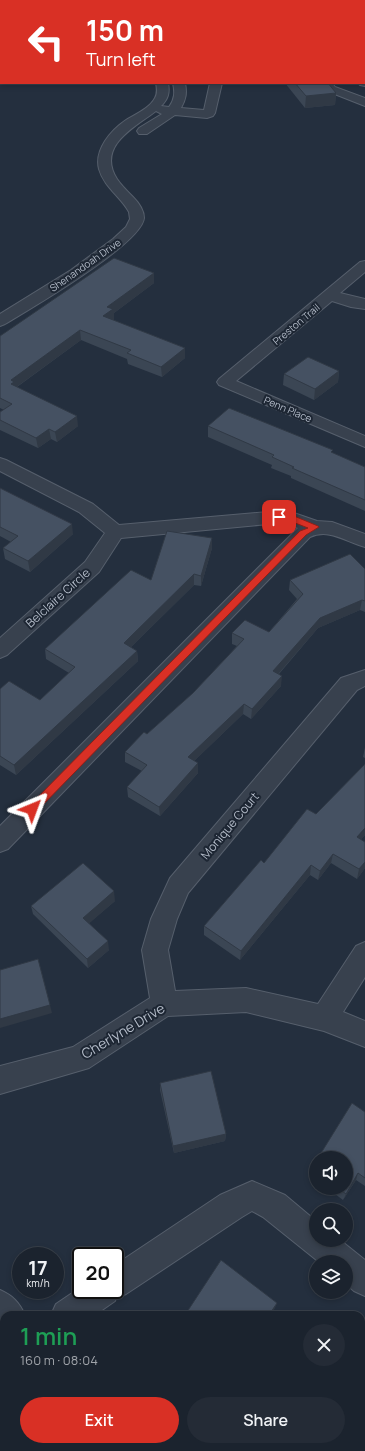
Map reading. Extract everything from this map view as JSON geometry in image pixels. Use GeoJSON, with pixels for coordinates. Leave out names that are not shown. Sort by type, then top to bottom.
{"type":"FeatureCollection","features":[{"type":"Feature","properties":{"kind":"street"},"geometry":{"type":"LineString","coordinates":[[106,153],[108,147],[120,131],[152,109],[163,96],[162,84]]}},
{"type":"Feature","properties":{"kind":"street"},"geometry":{"type":"LineString","coordinates":[[106,153],[171,112],[181,98],[179,84]]}},
{"type":"Feature","properties":{"kind":"street"},"geometry":{"type":"LineString","coordinates":[[152,109],[171,112],[207,114],[209,113],[216,84]]}},
{"type":"Feature","properties":{"kind":"street"},"geometry":{"type":"LineString","coordinates":[[326,84],[331,89],[365,102]]}},
{"type":"Feature","properties":{"kind":"street","name":"Shenandoah Drive"},"geometry":{"type":"LineString","coordinates":[[0,321],[67,279],[114,246],[134,228],[137,220],[136,209],[109,177],[104,165],[106,153]]}},
{"type":"Feature","properties":{"kind":"street","name":"Preston Trail"},"geometry":{"type":"LineString","coordinates":[[225,382],[365,265]]}},
{"type":"Feature","properties":{"kind":"street"},"geometry":{"type":"LineString","coordinates":[[330,295],[351,302],[365,304]]}},
{"type":"Feature","properties":{"kind":"street","name":"Penn Place"},"geometry":{"type":"LineString","coordinates":[[225,382],[358,439],[365,422]]}},
{"type":"Feature","properties":{"kind":"street"},"geometry":{"type":"LineString","coordinates":[[0,464],[86,508],[115,532],[279,517],[291,518],[315,527],[332,528],[364,540]]}},
{"type":"Feature","properties":{"kind":"street"},"geometry":{"type":"LineString","coordinates":[[0,842],[303,533],[315,527]]}},
{"type":"Feature","properties":{"kind":"street","name":"Belclaire Circle"},"geometry":{"type":"LineString","coordinates":[[0,650],[92,567],[115,532]]}},
{"type":"Feature","properties":{"kind":"street","name":"Monique Court"},"geometry":{"type":"LineString","coordinates":[[164,1004],[156,950],[164,919],[179,886],[349,684],[365,678]]}},
{"type":"Feature","properties":{"kind":"street"},"geometry":{"type":"LineString","coordinates":[[324,1018],[365,954]]}},
{"type":"Feature","properties":{"kind":"street","name":"Cherlyne Drive"},"geometry":{"type":"LineString","coordinates":[[0,1080],[78,1058],[164,1004],[246,1000],[324,1018],[365,1034]]}},
{"type":"Feature","properties":{"kind":"street"},"geometry":{"type":"LineString","coordinates":[[124,1277],[231,1206],[252,1196],[274,1206],[309,1234]]}},
{"type":"Feature","properties":{"kind":"street"},"geometry":{"type":"LineString","coordinates":[[325,1247],[334,1255]]}},
{"type":"Feature","properties":{"kind":"street"},"geometry":{"type":"LineString","coordinates":[[353,1270],[365,1280]]}},
{"type":"Feature","properties":{"kind":"street"},"geometry":{"type":"LineString","coordinates":[[73,1311],[91,1299]]}},
{"type":"Feature","properties":{"kind":"building"},"geometry":{"type":"Polygon","coordinates":[[[296,84],[329,84],[336,93],[306,96],[296,84]]]}},
{"type":"Feature","properties":{"kind":"building"},"geometry":{"type":"Polygon","coordinates":[[[114,258],[154,273],[107,307],[113,309],[103,316],[185,348],[161,367],[127,353],[131,350],[80,330],[11,380],[14,382],[11,384],[77,416],[55,432],[49,429],[36,438],[0,420],[0,412],[12,404],[0,398],[0,336],[114,258]]]}},
{"type":"Feature","properties":{"kind":"building"},"geometry":{"type":"Polygon","coordinates":[[[308,357],[339,371],[315,389],[284,374],[308,357]]]}},
{"type":"Feature","properties":{"kind":"building"},"geometry":{"type":"Polygon","coordinates":[[[229,408],[333,450],[331,452],[365,467],[365,500],[292,468],[294,467],[272,457],[274,455],[208,426],[229,408]]]}},
{"type":"Feature","properties":{"kind":"building"},"geometry":{"type":"Polygon","coordinates":[[[0,488],[72,524],[28,561],[3,548],[18,536],[0,527],[0,488]]]}},
{"type":"Feature","properties":{"kind":"building"},"geometry":{"type":"Polygon","coordinates":[[[167,531],[212,538],[201,576],[194,574],[124,643],[137,651],[14,765],[0,756],[0,689],[9,681],[40,700],[75,667],[45,649],[131,570],[151,580],[167,531]]]}},
{"type":"Feature","properties":{"kind":"building"},"geometry":{"type":"Polygon","coordinates":[[[350,554],[365,569],[365,601],[362,600],[320,618],[273,671],[282,676],[252,709],[244,704],[188,757],[198,763],[159,807],[127,787],[147,765],[125,752],[144,732],[147,734],[193,693],[244,639],[232,633],[245,620],[269,632],[303,594],[290,580],[350,554]]]}},
{"type":"Feature","properties":{"kind":"building"},"geometry":{"type":"Polygon","coordinates":[[[365,764],[365,828],[357,837],[365,842],[365,862],[359,869],[333,854],[320,871],[311,865],[241,951],[204,926],[261,860],[264,863],[307,809],[316,814],[365,764]]]}},
{"type":"Feature","properties":{"kind":"building"},"geometry":{"type":"Polygon","coordinates":[[[83,863],[114,891],[83,918],[108,941],[87,959],[31,906],[83,863]]]}},
{"type":"Feature","properties":{"kind":"building"},"geometry":{"type":"Polygon","coordinates":[[[38,959],[50,1005],[0,1019],[0,970],[38,959]]]}},
{"type":"Feature","properties":{"kind":"building"},"geometry":{"type":"Polygon","coordinates":[[[211,1071],[226,1134],[173,1146],[160,1083],[211,1071]]]}},
{"type":"Feature","properties":{"kind":"building"},"geometry":{"type":"Polygon","coordinates":[[[352,1103],[365,1112],[365,1178],[358,1173],[353,1182],[353,1151],[322,1151],[352,1103]]]}},
{"type":"Feature","properties":{"kind":"building"},"geometry":{"type":"Polygon","coordinates":[[[221,1260],[277,1303],[272,1311],[188,1311],[221,1260]]]}},
{"type":"Feature","properties":{"kind":"route"},"geometry":{"type":"LineString","coordinates":[[32,809],[303,533],[315,527],[291,518],[279,517]]}}]}
